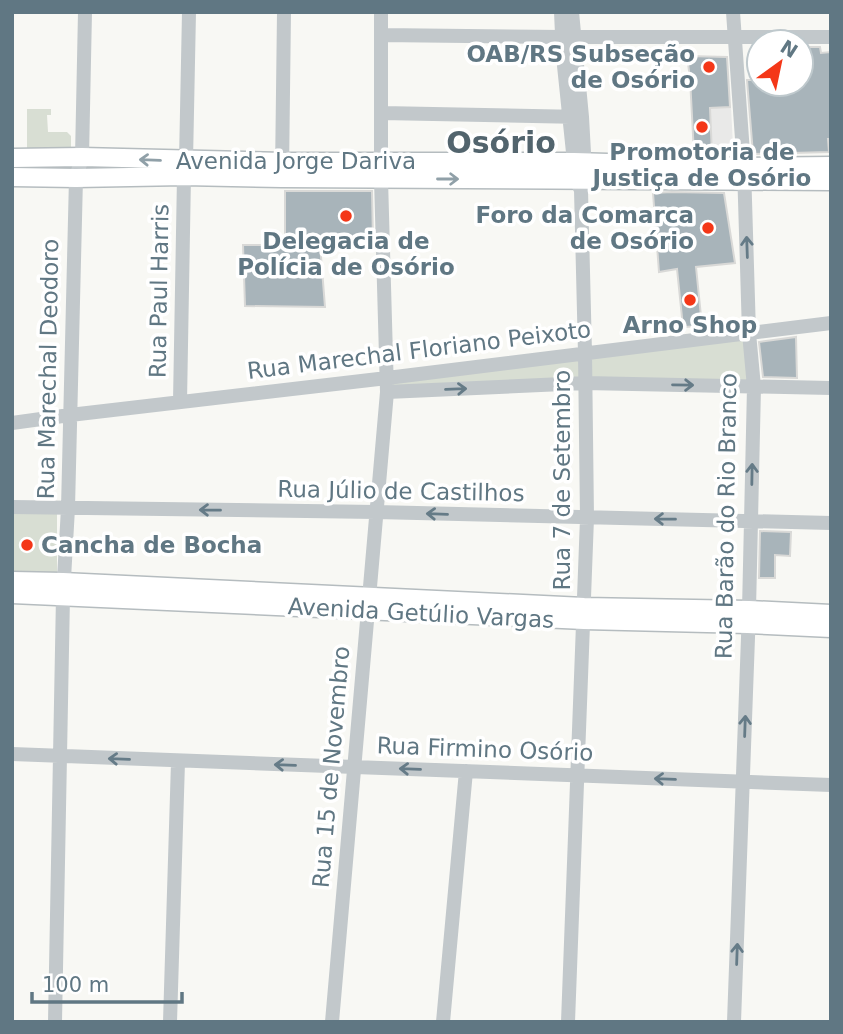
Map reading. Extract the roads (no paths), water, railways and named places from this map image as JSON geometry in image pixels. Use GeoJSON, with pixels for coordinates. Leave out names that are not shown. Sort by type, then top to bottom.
{"type":"FeatureCollection","features":[{"type":"Feature","properties":{"kind":"main road","name":"Avenida Jorge Dariva"},"geometry":{"type":"LineString","coordinates":[[17,158],[82,158],[185,168],[283,170],[580,175],[826,173]]}},
{"type":"Feature","properties":{"kind":"main road"},"geometry":{"type":"LineString","coordinates":[[17,158],[17,177]]}},
{"type":"Feature","properties":{"kind":"main road","name":"Avenida Jorge Dariva"},"geometry":{"type":"LineString","coordinates":[[17,177],[76,178],[185,168]]}},
{"type":"Feature","properties":{"kind":"main road","name":"Avenida Getúlio Vargas"},"geometry":{"type":"LineString","coordinates":[[12,581],[63,589],[203,596],[584,614],[829,621]]}},
{"type":"Feature","properties":{"kind":"main road","name":"Avenida Getúlio Vargas"},"geometry":{"type":"LineString","coordinates":[[12,594],[63,589]]}},
{"type":"Feature","properties":{"kind":"street","name":"Rua Marechal Deodoro"},"geometry":{"type":"LineString","coordinates":[[55,1022],[63,589],[68,508],[76,178],[82,158],[85,12]]}},
{"type":"Feature","properties":{"kind":"street","name":"Rua Paul Harris"},"geometry":{"type":"LineString","coordinates":[[180,402],[189,12]]}},
{"type":"Feature","properties":{"kind":"street"},"geometry":{"type":"LineString","coordinates":[[283,170],[284,12]]}},
{"type":"Feature","properties":{"kind":"street","name":"Rua 15 de Novembro"},"geometry":{"type":"LineString","coordinates":[[332,1022],[387,385],[381,170],[381,12]]}},
{"type":"Feature","properties":{"kind":"street","name":"Rua 7 de Setembro"},"geometry":{"type":"LineString","coordinates":[[561,12],[568,37],[580,175],[587,518],[568,1022]]}},
{"type":"Feature","properties":{"kind":"street","name":"Rua 7 de Setembro"},"geometry":{"type":"LineString","coordinates":[[568,37],[572,12]]}},
{"type":"Feature","properties":{"kind":"street","name":"Rua Barão do Rio Branco"},"geometry":{"type":"LineString","coordinates":[[733,12],[754,387],[749,617],[734,1022]]}},
{"type":"Feature","properties":{"kind":"street"},"geometry":{"type":"LineString","coordinates":[[381,35],[831,37]]}},
{"type":"Feature","properties":{"kind":"street"},"geometry":{"type":"LineString","coordinates":[[382,113],[576,117]]}},
{"type":"Feature","properties":{"kind":"street","name":"Rua Marechal Floriano Peixoto"},"geometry":{"type":"LineString","coordinates":[[12,424],[180,402],[387,385],[585,353],[831,323]]}},
{"type":"Feature","properties":{"kind":"street"},"geometry":{"type":"LineString","coordinates":[[387,385],[585,383],[831,388]]}},
{"type":"Feature","properties":{"kind":"street","name":"Rua Júlio de Castilhos"},"geometry":{"type":"LineString","coordinates":[[12,507],[376,512],[831,523]]}},
{"type":"Feature","properties":{"kind":"street","name":"Rua Firmino Osório"},"geometry":{"type":"LineString","coordinates":[[12,754],[831,785]]}},
{"type":"Feature","properties":{"kind":"street"},"geometry":{"type":"LineString","coordinates":[[170,1022],[178,761]]}},
{"type":"Feature","properties":{"kind":"street"},"geometry":{"type":"LineString","coordinates":[[443,1022],[466,771]]}},
{"type":"Feature","properties":{"kind":"place","name":"OAB/RS Subseção de Osório"},"geometry":{"type":"Point","coordinates":[709,67]}},
{"type":"Feature","properties":{"kind":"place","name":"Promotoria de Justiça de Osório"},"geometry":{"type":"Point","coordinates":[702,127]}},
{"type":"Feature","properties":{"kind":"place","name":"Delegacia de Polícia de Osório"},"geometry":{"type":"Point","coordinates":[346,216]}},
{"type":"Feature","properties":{"kind":"place","name":"Foro da Comarca de Osório"},"geometry":{"type":"Point","coordinates":[708,228]}},
{"type":"Feature","properties":{"kind":"place","name":"Arno Shop"},"geometry":{"type":"Point","coordinates":[690,300]}},
{"type":"Feature","properties":{"kind":"place","name":"Cancha de Bocha"},"geometry":{"type":"Point","coordinates":[27,545]}},
{"type":"Feature","properties":{"kind":"district","name":"Osório"},"geometry":{"type":"Point","coordinates":[501,142]}}]}
